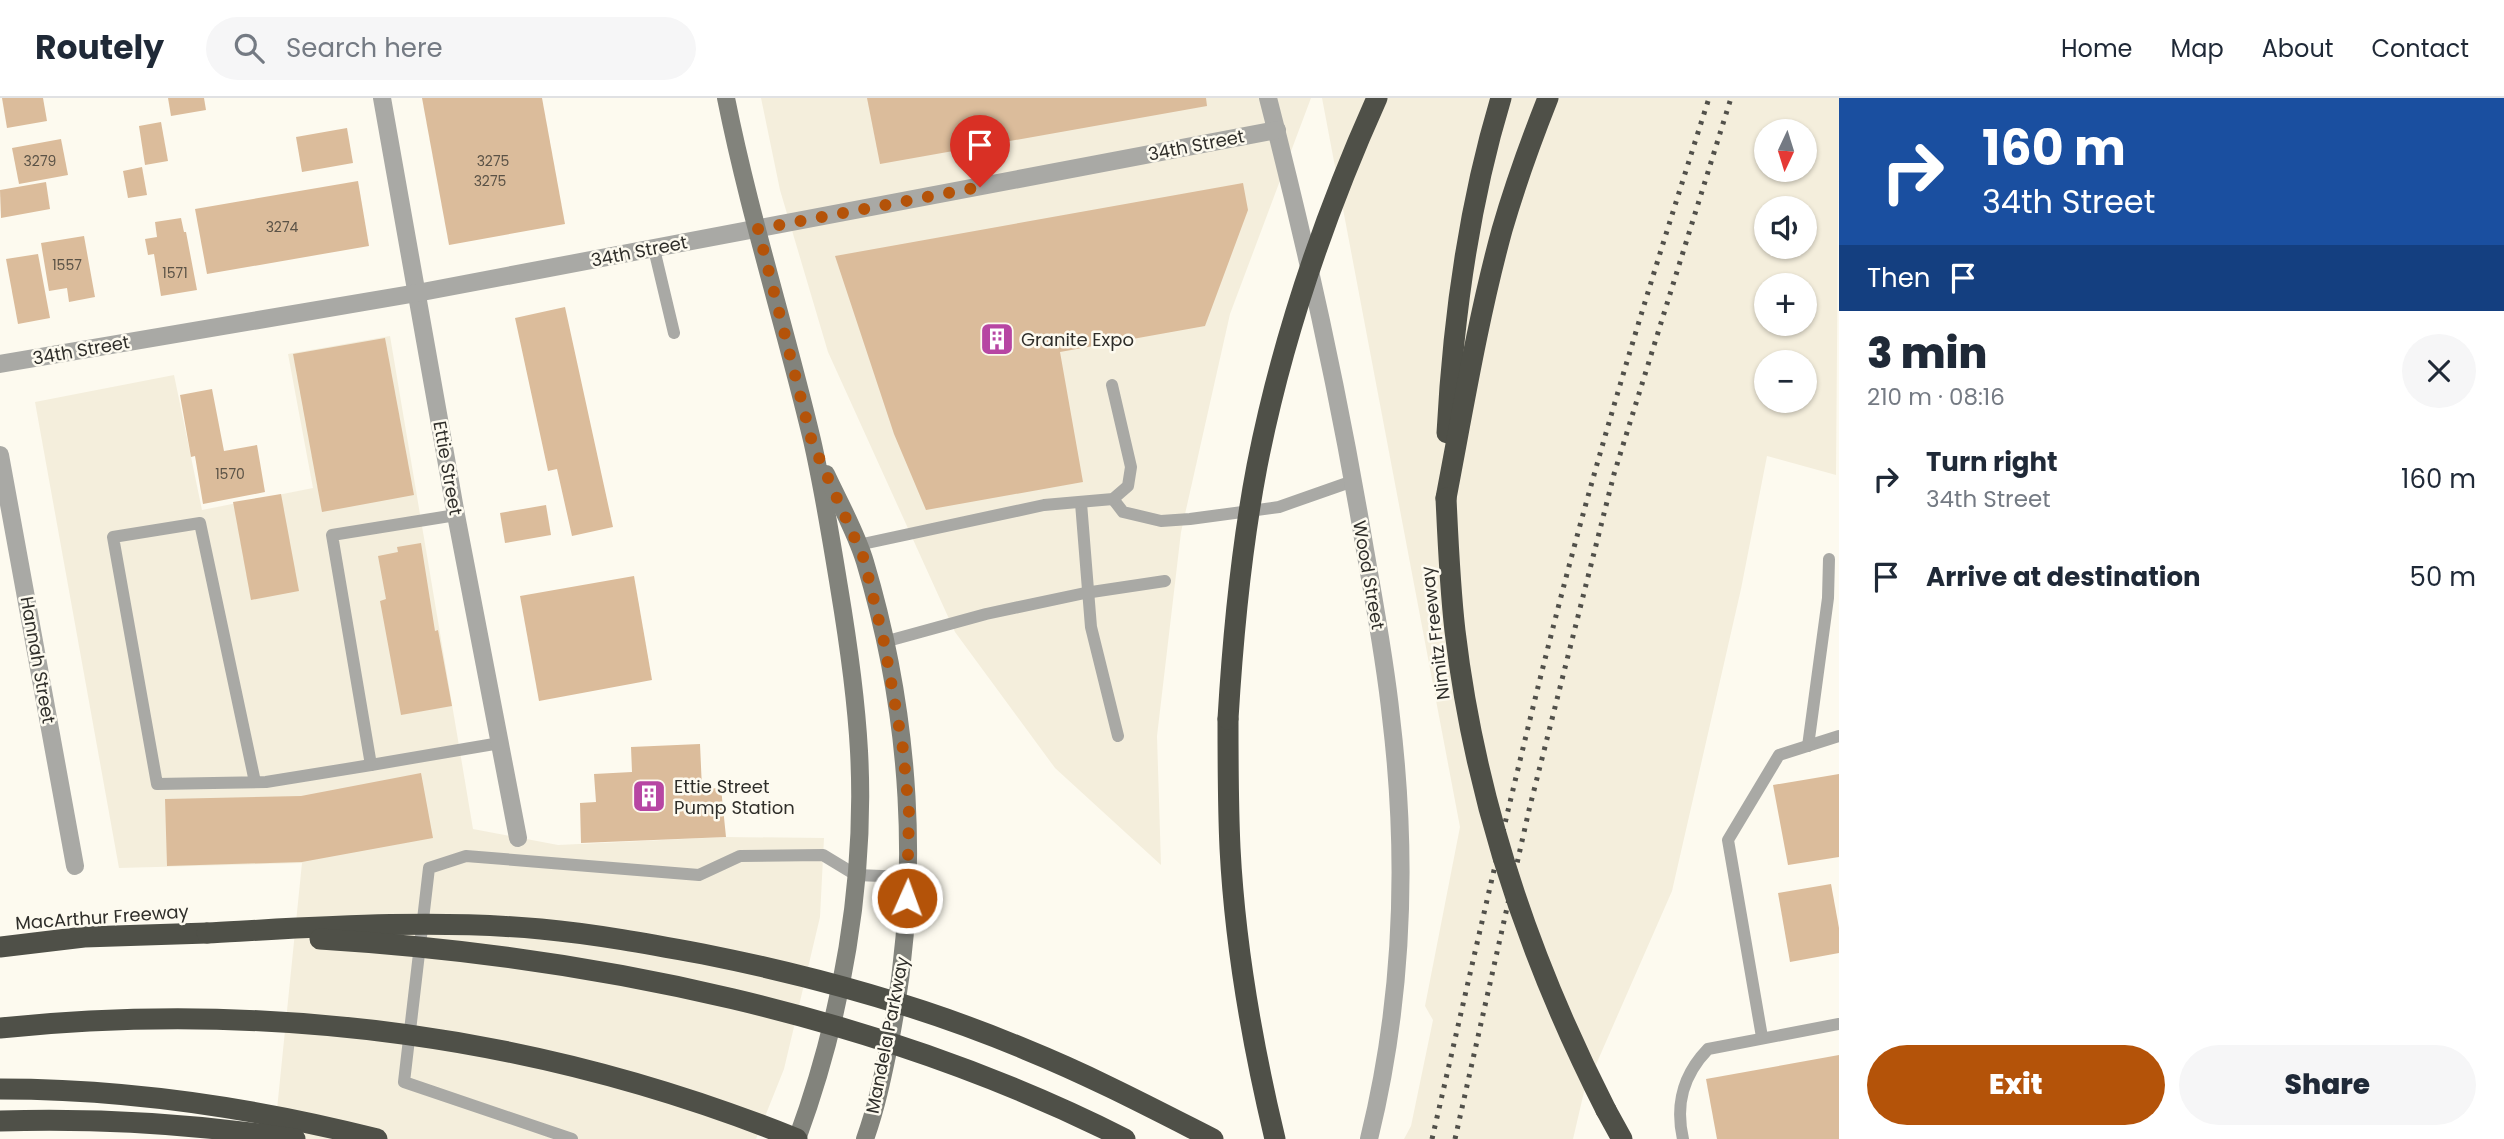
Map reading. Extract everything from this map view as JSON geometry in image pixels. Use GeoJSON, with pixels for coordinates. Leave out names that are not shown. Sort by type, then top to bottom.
{"type":"FeatureCollection","features":[{"type":"Feature","properties":{"kind":"highway"},"geometry":{"type":"LineString","coordinates":[[1275,1139],[1253,1039],[1243,976],[1230,848],[1228,719],[1237,594],[1257,465],[1287,342],[1325,223],[1377,98]]}},
{"type":"Feature","properties":{"kind":"highway","name":"Nimitz Freeway"},"geometry":{"type":"LineString","coordinates":[[1502,98],[1479,184],[1466,247],[1450,371],[1446,498],[1455,631],[1474,746],[1490,817],[1524,925],[1577,1054],[1622,1139]]}},
{"type":"Feature","properties":{"kind":"highway"},"geometry":{"type":"LineString","coordinates":[[1446,498],[1472,359],[1494,263],[1513,195],[1548,98]]}},
{"type":"Feature","properties":{"kind":"highway"},"geometry":{"type":"LineString","coordinates":[[207,933],[349,926],[476,925],[600,936],[725,959],[848,988],[969,1027],[1085,1075],[1213,1139]]}},
{"type":"Feature","properties":{"kind":"highway"},"geometry":{"type":"LineString","coordinates":[[207,933],[340,940],[468,952],[594,970],[712,994],[917,1052],[1042,1100],[1125,1139]]}},
{"type":"Feature","properties":{"kind":"highway","name":"MacArthur Freeway"},"geometry":{"type":"LineString","coordinates":[[0,947],[84,937],[207,933]]}},
{"type":"Feature","properties":{"kind":"highway"},"geometry":{"type":"LineString","coordinates":[[0,1028],[96,1020],[172,1018],[299,1022],[426,1036],[553,1060],[613,1076],[676,1095],[797,1139]]}},
{"type":"Feature","properties":{"kind":"highway"},"geometry":{"type":"LineString","coordinates":[[0,1089],[178,1101],[311,1123],[377,1139]]}},
{"type":"Feature","properties":{"kind":"highway"},"geometry":{"type":"LineString","coordinates":[[0,1121],[47,1119],[176,1124],[295,1139]]}},
{"type":"Feature","properties":{"kind":"main road","name":"Mandela Parkway"},"geometry":{"type":"LineString","coordinates":[[725,99],[812,442],[831,538],[854,690],[859,752],[856,875],[849,935],[825,1051],[797,1139]]}},
{"type":"Feature","properties":{"kind":"main road","name":"Mandela Parkway"},"geometry":{"type":"LineString","coordinates":[[812,442],[864,559],[884,642],[903,749],[909,813],[904,942],[897,1004],[885,1065],[865,1139]]}},
{"type":"Feature","properties":{"kind":"street","name":"Ettie Street"},"geometry":{"type":"LineString","coordinates":[[382,98],[517,838]]}},
{"type":"Feature","properties":{"kind":"street","name":"Wood Street"},"geometry":{"type":"LineString","coordinates":[[1268,98],[1346,439],[1391,718],[1400,831],[1399,941],[1395,1000],[1369,1139]]}},
{"type":"Feature","properties":{"kind":"street","name":"34th Street"},"geometry":{"type":"LineString","coordinates":[[0,364],[417,293],[1277,130]]}},
{"type":"Feature","properties":{"kind":"street","name":"Hannah Street"},"geometry":{"type":"LineString","coordinates":[[0,455],[75,866]]}},
{"type":"Feature","properties":{"kind":"lane"},"geometry":{"type":"LineString","coordinates":[[654,249],[674,333]]}},
{"type":"Feature","properties":{"kind":"lane"},"geometry":{"type":"LineString","coordinates":[[858,545],[1044,505],[1113,499],[1128,486],[1131,467],[1112,385]]}},
{"type":"Feature","properties":{"kind":"lane"},"geometry":{"type":"LineString","coordinates":[[1113,499],[1123,512],[1161,521],[1279,507],[1353,481]]}},
{"type":"Feature","properties":{"kind":"lane"},"geometry":{"type":"LineString","coordinates":[[1081,503],[1091,627],[1118,736]]}},
{"type":"Feature","properties":{"kind":"lane"},"geometry":{"type":"LineString","coordinates":[[371,765],[332,535],[457,514]]}},
{"type":"Feature","properties":{"kind":"lane"},"geometry":{"type":"LineString","coordinates":[[255,782],[200,523],[113,537],[157,785],[255,782],[500,743]]}},
{"type":"Feature","properties":{"kind":"lane"},"geometry":{"type":"LineString","coordinates":[[1808,746],[1828,598],[1829,559]]}},
{"type":"Feature","properties":{"kind":"lane"},"geometry":{"type":"LineString","coordinates":[[884,642],[986,614],[1090,592],[1165,581]]}},
{"type":"Feature","properties":{"kind":"lane"},"geometry":{"type":"LineString","coordinates":[[1762,1037],[1728,840],[1779,755],[1839,736]]}},
{"type":"Feature","properties":{"kind":"lane"},"geometry":{"type":"LineString","coordinates":[[572,1139],[404,1082],[429,868],[466,856],[699,875],[740,856],[823,855],[856,875],[908,877]]}},
{"type":"Feature","properties":{"kind":"lane"},"geometry":{"type":"LineString","coordinates":[[1683,1139],[1680,1102],[1693,1065],[1708,1049],[1839,1024]]}},
{"type":"Feature","properties":{"kind":"shaded area"},"geometry":{"type":"Polygon","coordinates":[[[761,98],[1311,98],[1230,314],[1181,532],[1157,736],[1161,865],[1055,768],[955,632],[828,352],[780,190],[761,98]]]}},
{"type":"Feature","properties":{"kind":"shaded area"},"geometry":{"type":"Polygon","coordinates":[[[1322,98],[1839,98],[1836,475],[1767,456],[1741,589],[1672,891],[1584,1092],[1573,1139],[1404,1139],[1411,1126],[1433,1020],[1425,1006],[1460,827],[1322,98]]]}},
{"type":"Feature","properties":{"kind":"shaded area"},"geometry":{"type":"Polygon","coordinates":[[[390,336],[473,829],[558,845],[726,837],[824,838],[820,917],[784,1069],[756,1139],[274,1139],[302,863],[119,868],[35,402],[174,375],[202,510],[313,488],[288,354],[390,336]]]}},
{"type":"Feature","properties":{"kind":"building"},"geometry":{"type":"Polygon","coordinates":[[[2,98],[43,98],[47,121],[7,128],[2,98]]]}},
{"type":"Feature","properties":{"kind":"building"},"geometry":{"type":"Polygon","coordinates":[[[168,98],[204,98],[206,110],[171,116],[168,98]]]}},
{"type":"Feature","properties":{"kind":"building"},"geometry":{"type":"Polygon","coordinates":[[[422,98],[542,98],[565,224],[449,245],[422,98]]]}},
{"type":"Feature","properties":{"kind":"building"},"geometry":{"type":"Polygon","coordinates":[[[867,98],[1206,98],[1207,106],[880,164],[867,98]]]}},
{"type":"Feature","properties":{"kind":"building"},"geometry":{"type":"Polygon","coordinates":[[[161,122],[168,161],[145,165],[139,126],[161,122]]]}},
{"type":"Feature","properties":{"kind":"building"},"geometry":{"type":"Polygon","coordinates":[[[347,128],[353,163],[302,172],[296,137],[347,128]]]}},
{"type":"Feature","properties":{"kind":"building"},"geometry":{"type":"Polygon","coordinates":[[[61,139],[68,175],[19,184],[12,148],[61,139]]]}},
{"type":"Feature","properties":{"kind":"building"},"geometry":{"type":"Polygon","coordinates":[[[142,167],[147,195],[128,198],[123,171],[142,167]]]}},
{"type":"Feature","properties":{"kind":"building"},"geometry":{"type":"Polygon","coordinates":[[[358,181],[369,246],[207,274],[195,209],[358,181]]]}},
{"type":"Feature","properties":{"kind":"building"},"geometry":{"type":"Polygon","coordinates":[[[46,182],[50,209],[1,218],[0,190],[46,182]]]}},
{"type":"Feature","properties":{"kind":"building","name":"Granite Expo"},"geometry":{"type":"Polygon","coordinates":[[[1243,183],[1248,210],[1205,326],[1060,352],[1083,482],[926,510],[894,434],[835,256],[1243,183]]]}},
{"type":"Feature","properties":{"kind":"building"},"geometry":{"type":"Polygon","coordinates":[[[181,218],[197,290],[161,296],[154,254],[148,255],[145,239],[157,237],[155,222],[181,218]]]}},
{"type":"Feature","properties":{"kind":"building"},"geometry":{"type":"Polygon","coordinates":[[[84,236],[95,297],[69,302],[67,288],[49,291],[41,243],[84,236]]]}},
{"type":"Feature","properties":{"kind":"building"},"geometry":{"type":"Polygon","coordinates":[[[38,254],[50,318],[18,324],[6,259],[38,254]]]}},
{"type":"Feature","properties":{"kind":"building"},"geometry":{"type":"Polygon","coordinates":[[[565,307],[613,527],[572,536],[557,469],[548,471],[515,318],[565,307]]]}},
{"type":"Feature","properties":{"kind":"building"},"geometry":{"type":"Polygon","coordinates":[[[385,338],[414,495],[322,512],[293,354],[385,338]]]}},
{"type":"Feature","properties":{"kind":"building"},"geometry":{"type":"Polygon","coordinates":[[[212,389],[224,451],[257,445],[265,492],[203,504],[180,395],[212,389]]]}},
{"type":"Feature","properties":{"kind":"building"},"geometry":{"type":"Polygon","coordinates":[[[281,494],[299,591],[251,600],[233,502],[281,494]]]}},
{"type":"Feature","properties":{"kind":"building"},"geometry":{"type":"Polygon","coordinates":[[[546,505],[551,535],[505,543],[500,513],[546,505]]]}},
{"type":"Feature","properties":{"kind":"building"},"geometry":{"type":"Polygon","coordinates":[[[421,543],[435,631],[438,630],[452,706],[401,715],[380,601],[386,599],[378,556],[398,552],[397,547],[421,543]]]}},
{"type":"Feature","properties":{"kind":"building"},"geometry":{"type":"Polygon","coordinates":[[[634,576],[652,680],[539,701],[520,596],[634,576]]]}},
{"type":"Feature","properties":{"kind":"building","name":"Ettie Street Pump Station"},"geometry":{"type":"Polygon","coordinates":[[[700,744],[702,789],[721,788],[726,837],[581,843],[580,803],[596,802],[594,774],[632,772],[631,747],[700,744]]]}},
{"type":"Feature","properties":{"kind":"building"},"geometry":{"type":"Polygon","coordinates":[[[421,773],[433,838],[302,862],[167,866],[165,799],[301,796],[421,773]]]}},
{"type":"Feature","properties":{"kind":"building"},"geometry":{"type":"Polygon","coordinates":[[[1839,774],[1839,857],[1788,865],[1773,785],[1839,774]]]}},
{"type":"Feature","properties":{"kind":"building"},"geometry":{"type":"Polygon","coordinates":[[[1831,884],[1839,928],[1839,953],[1790,962],[1778,893],[1831,884]]]}},
{"type":"Feature","properties":{"kind":"building"},"geometry":{"type":"Polygon","coordinates":[[[1839,1055],[1839,1139],[1717,1139],[1706,1079],[1839,1055]]]}},
{"type":"Feature","properties":{"kind":"railway"},"geometry":{"type":"LineString","coordinates":[[1432,1139],[1568,570],[1653,274],[1709,98]]}},
{"type":"Feature","properties":{"kind":"railway"},"geometry":{"type":"LineString","coordinates":[[1455,1139],[1529,810],[1614,474],[1731,98]]}},
{"type":"Feature","properties":{"kind":"place","name":"Granite Expo"},"geometry":{"type":"Point","coordinates":[997,339]}},
{"type":"Feature","properties":{"kind":"place","name":"Ettie Street Pump Station"},"geometry":{"type":"Point","coordinates":[649,796]}},
{"type":"Feature","properties":{"kind":"route"},"geometry":{"type":"LineString","coordinates":[[907,898],[909,813],[903,749],[884,642],[864,559],[812,442],[758,229],[980,187]]}}]}
